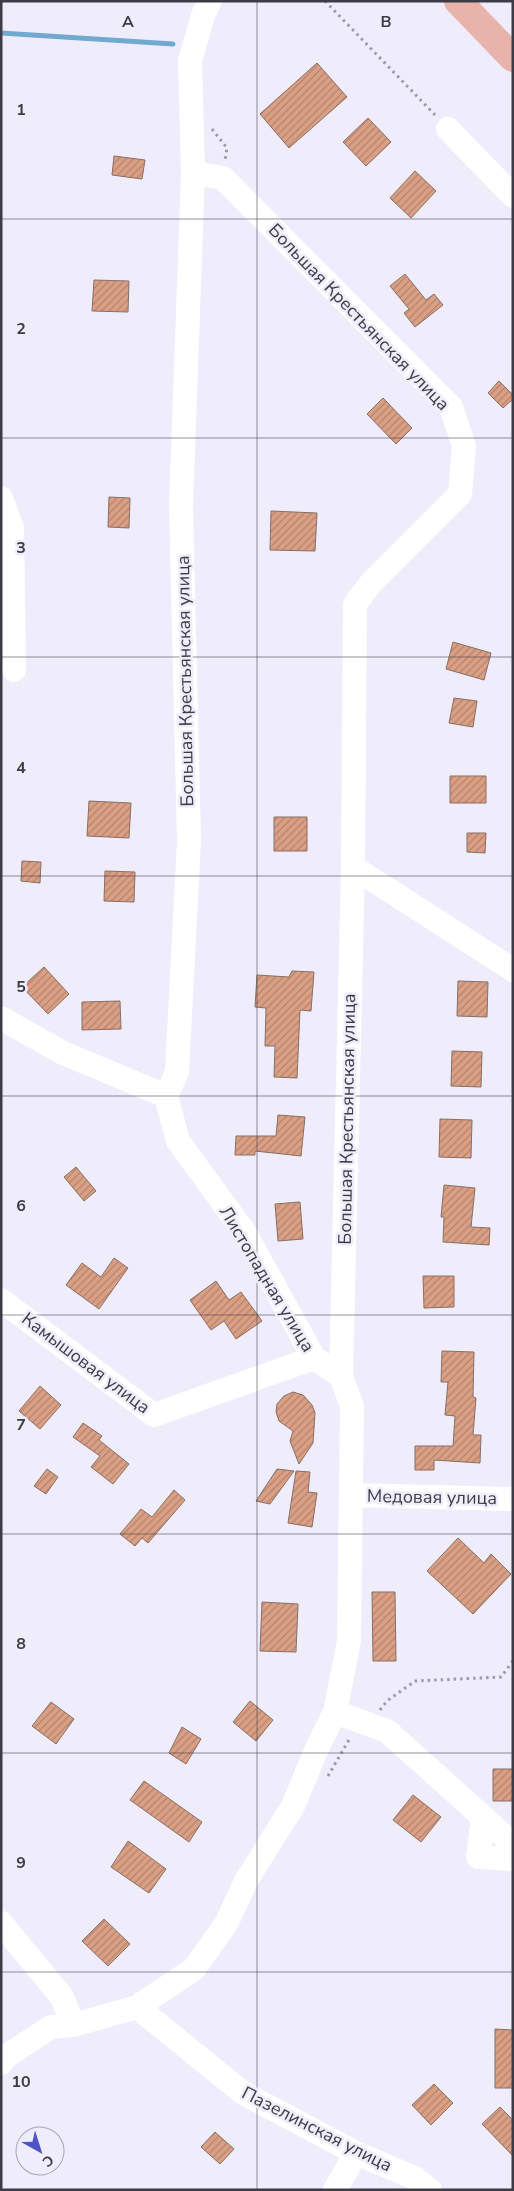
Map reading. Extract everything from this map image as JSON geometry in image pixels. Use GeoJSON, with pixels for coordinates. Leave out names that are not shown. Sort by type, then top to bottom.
{"type":"FeatureCollection","features":[{"type":"Feature","properties":{"kind":"main road"},"geometry":{"type":"LineString","coordinates":[[458,1],[513,58]]}},
{"type":"Feature","properties":{"kind":"street","name":"Большая Крестьянская улица"},"geometry":{"type":"LineString","coordinates":[[166,1096],[177,1072],[189,841],[181,505],[193,173],[190,61],[203,16],[210,1]]}},
{"type":"Feature","properties":{"kind":"street"},"geometry":{"type":"LineString","coordinates":[[448,129],[513,196]]}},
{"type":"Feature","properties":{"kind":"street"},"geometry":{"type":"LineString","coordinates":[[193,173],[223,178]]}},
{"type":"Feature","properties":{"kind":"street","name":"Большая Крестьянская улица"},"geometry":{"type":"LineString","coordinates":[[1,2063],[8,2055],[51,2027],[73,2025],[137,2007],[194,1969],[226,1924],[246,1881],[293,1806],[318,1746],[335,1712],[349,1641],[352,1406],[341,1376],[353,867],[355,604],[371,583],[460,494],[464,446],[451,407],[223,178]]}},
{"type":"Feature","properties":{"kind":"street"},"geometry":{"type":"LineString","coordinates":[[1,498],[12,528],[14,670]]}},
{"type":"Feature","properties":{"kind":"street"},"geometry":{"type":"LineString","coordinates":[[353,867],[513,970]]}},
{"type":"Feature","properties":{"kind":"street"},"geometry":{"type":"LineString","coordinates":[[1,1018],[63,1053],[166,1096]]}},
{"type":"Feature","properties":{"kind":"street","name":"Листопадная улица"},"geometry":{"type":"LineString","coordinates":[[166,1096],[178,1141],[244,1233],[314,1358],[341,1376]]}},
{"type":"Feature","properties":{"kind":"street","name":"Камышовая улица"},"geometry":{"type":"LineString","coordinates":[[1,1300],[154,1415],[314,1358]]}},
{"type":"Feature","properties":{"kind":"street","name":"Медовая улица"},"geometry":{"type":"LineString","coordinates":[[352,1495],[513,1499]]}},
{"type":"Feature","properties":{"kind":"street"},"geometry":{"type":"LineString","coordinates":[[335,1712],[387,1731],[513,1844]]}},
{"type":"Feature","properties":{"kind":"street"},"geometry":{"type":"LineString","coordinates":[[483,1817],[478,1857],[513,1859]]}},
{"type":"Feature","properties":{"kind":"street"},"geometry":{"type":"LineString","coordinates":[[1,1922],[62,1997],[73,2025]]}},
{"type":"Feature","properties":{"kind":"street","name":"Пазелинская улица"},"geometry":{"type":"LineString","coordinates":[[137,2007],[243,2093],[356,2153],[393,2167],[415,2178],[430,2190]]}},
{"type":"Feature","properties":{"kind":"street"},"geometry":{"type":"LineString","coordinates":[[335,2190],[356,2153]]}},
{"type":"Feature","properties":{"kind":"path"},"geometry":{"type":"LineString","coordinates":[[325,1],[448,129]]}},
{"type":"Feature","properties":{"kind":"path"},"geometry":{"type":"LineString","coordinates":[[191,114],[214,130],[227,148],[223,178]]}},
{"type":"Feature","properties":{"kind":"path"},"geometry":{"type":"LineString","coordinates":[[369,1725],[387,1701],[415,1681],[501,1677],[513,1661]]}},
{"type":"Feature","properties":{"kind":"building"},"geometry":{"type":"Polygon","coordinates":[[[317,63],[347,97],[289,148],[260,114],[317,63]]]}},
{"type":"Feature","properties":{"kind":"building"},"geometry":{"type":"Polygon","coordinates":[[[368,118],[391,142],[366,166],[343,142],[368,118]]]}},
{"type":"Feature","properties":{"kind":"building"},"geometry":{"type":"Polygon","coordinates":[[[114,156],[145,160],[142,179],[112,175],[114,156]]]}},
{"type":"Feature","properties":{"kind":"building"},"geometry":{"type":"Polygon","coordinates":[[[415,171],[436,191],[411,218],[390,198],[415,171]]]}},
{"type":"Feature","properties":{"kind":"building"},"geometry":{"type":"Polygon","coordinates":[[[405,274],[426,300],[434,294],[443,305],[415,327],[404,313],[409,309],[390,286],[405,274]]]}},
{"type":"Feature","properties":{"kind":"building"},"geometry":{"type":"Polygon","coordinates":[[[94,280],[129,281],[128,312],[92,311],[94,280]]]}},
{"type":"Feature","properties":{"kind":"building"},"geometry":{"type":"Polygon","coordinates":[[[499,381],[513,395],[513,399],[503,408],[488,393],[499,381]]]}},
{"type":"Feature","properties":{"kind":"building"},"geometry":{"type":"Polygon","coordinates":[[[383,398],[412,428],[396,444],[367,414],[383,398]]]}},
{"type":"Feature","properties":{"kind":"building"},"geometry":{"type":"Polygon","coordinates":[[[109,497],[130,498],[129,528],[108,527],[109,497]]]}},
{"type":"Feature","properties":{"kind":"building"},"geometry":{"type":"Polygon","coordinates":[[[271,511],[317,513],[315,551],[270,550],[271,511]]]}},
{"type":"Feature","properties":{"kind":"building"},"geometry":{"type":"Polygon","coordinates":[[[453,642],[491,653],[484,680],[446,669],[453,642]]]}},
{"type":"Feature","properties":{"kind":"building"},"geometry":{"type":"Polygon","coordinates":[[[454,698],[477,701],[473,727],[449,723],[454,698]]]}},
{"type":"Feature","properties":{"kind":"building"},"geometry":{"type":"Polygon","coordinates":[[[450,776],[486,776],[486,803],[450,803],[450,776]]]}},
{"type":"Feature","properties":{"kind":"building"},"geometry":{"type":"Polygon","coordinates":[[[89,801],[131,803],[129,838],[87,836],[89,801]]]}},
{"type":"Feature","properties":{"kind":"building"},"geometry":{"type":"Polygon","coordinates":[[[274,817],[307,817],[307,851],[274,851],[274,817]]]}},
{"type":"Feature","properties":{"kind":"building"},"geometry":{"type":"Polygon","coordinates":[[[467,833],[486,833],[485,853],[467,852],[467,833]]]}},
{"type":"Feature","properties":{"kind":"building"},"geometry":{"type":"Polygon","coordinates":[[[22,861],[41,862],[40,883],[21,881],[22,861]]]}},
{"type":"Feature","properties":{"kind":"building"},"geometry":{"type":"Polygon","coordinates":[[[105,871],[135,872],[134,902],[104,901],[105,871]]]}},
{"type":"Feature","properties":{"kind":"building"},"geometry":{"type":"Polygon","coordinates":[[[44,967],[69,994],[48,1014],[22,987],[44,967]]]}},
{"type":"Feature","properties":{"kind":"building"},"geometry":{"type":"Polygon","coordinates":[[[292,971],[314,972],[311,1011],[300,1010],[297,1078],[274,1077],[275,1046],[265,1046],[266,1008],[255,1007],[257,975],[289,977],[292,971]]]}},
{"type":"Feature","properties":{"kind":"building"},"geometry":{"type":"Polygon","coordinates":[[[458,981],[488,982],[487,1017],[457,1016],[458,981]]]}},
{"type":"Feature","properties":{"kind":"building"},"geometry":{"type":"Polygon","coordinates":[[[120,1001],[121,1029],[82,1030],[82,1002],[120,1001]]]}},
{"type":"Feature","properties":{"kind":"building"},"geometry":{"type":"Polygon","coordinates":[[[452,1051],[482,1052],[481,1087],[451,1086],[452,1051]]]}},
{"type":"Feature","properties":{"kind":"building"},"geometry":{"type":"Polygon","coordinates":[[[278,1115],[305,1117],[301,1156],[255,1151],[255,1155],[235,1155],[236,1136],[276,1136],[278,1115]]]}},
{"type":"Feature","properties":{"kind":"building"},"geometry":{"type":"Polygon","coordinates":[[[440,1119],[472,1120],[471,1158],[439,1157],[440,1119]]]}},
{"type":"Feature","properties":{"kind":"building"},"geometry":{"type":"Polygon","coordinates":[[[76,1167],[96,1191],[84,1201],[64,1177],[76,1167]]]}},
{"type":"Feature","properties":{"kind":"building"},"geometry":{"type":"Polygon","coordinates":[[[444,1185],[475,1188],[471,1227],[490,1228],[489,1245],[443,1242],[444,1217],[441,1217],[444,1185]]]}},
{"type":"Feature","properties":{"kind":"building"},"geometry":{"type":"Polygon","coordinates":[[[300,1202],[303,1239],[278,1241],[275,1204],[300,1202]]]}},
{"type":"Feature","properties":{"kind":"building"},"geometry":{"type":"Polygon","coordinates":[[[114,1258],[128,1268],[99,1309],[66,1285],[82,1263],[101,1277],[114,1258]]]}},
{"type":"Feature","properties":{"kind":"building"},"geometry":{"type":"Polygon","coordinates":[[[423,1276],[454,1276],[454,1307],[424,1308],[423,1276]]]}},
{"type":"Feature","properties":{"kind":"building"},"geometry":{"type":"Polygon","coordinates":[[[216,1281],[229,1300],[241,1292],[262,1321],[236,1339],[224,1321],[211,1330],[190,1300],[216,1281]]]}},
{"type":"Feature","properties":{"kind":"building"},"geometry":{"type":"Polygon","coordinates":[[[442,1351],[474,1352],[473,1397],[476,1398],[473,1435],[481,1435],[480,1463],[434,1460],[434,1470],[415,1470],[415,1446],[453,1446],[455,1416],[445,1415],[448,1382],[441,1382],[442,1351]]]}},
{"type":"Feature","properties":{"kind":"building"},"geometry":{"type":"Polygon","coordinates":[[[40,1386],[61,1405],[40,1429],[19,1411],[40,1386]]]}},
{"type":"Feature","properties":{"kind":"building"},"geometry":{"type":"Polygon","coordinates":[[[293,1392],[303,1395],[312,1405],[315,1413],[313,1443],[299,1464],[290,1441],[293,1431],[279,1421],[276,1412],[277,1404],[284,1396],[293,1392]]]}},
{"type":"Feature","properties":{"kind":"building"},"geometry":{"type":"Polygon","coordinates":[[[83,1423],[102,1436],[99,1440],[129,1464],[113,1484],[91,1467],[100,1456],[73,1437],[83,1423]]]}},
{"type":"Feature","properties":{"kind":"building"},"geometry":{"type":"Polygon","coordinates":[[[47,1469],[58,1477],[46,1494],[34,1486],[47,1469]]]}},
{"type":"Feature","properties":{"kind":"building"},"geometry":{"type":"Polygon","coordinates":[[[277,1469],[294,1471],[270,1504],[256,1501],[277,1469]]]}},
{"type":"Feature","properties":{"kind":"building"},"geometry":{"type":"Polygon","coordinates":[[[296,1471],[310,1472],[308,1492],[317,1493],[312,1527],[288,1523],[296,1471]]]}},
{"type":"Feature","properties":{"kind":"building"},"geometry":{"type":"Polygon","coordinates":[[[174,1490],[185,1500],[148,1543],[142,1538],[135,1546],[120,1534],[141,1509],[152,1517],[174,1490]]]}},
{"type":"Feature","properties":{"kind":"building"},"geometry":{"type":"Polygon","coordinates":[[[458,1538],[484,1563],[491,1554],[511,1574],[473,1614],[427,1571],[458,1538]]]}},
{"type":"Feature","properties":{"kind":"building"},"geometry":{"type":"Polygon","coordinates":[[[372,1592],[395,1592],[396,1661],[373,1661],[372,1592]]]}},
{"type":"Feature","properties":{"kind":"building"},"geometry":{"type":"Polygon","coordinates":[[[262,1602],[298,1604],[296,1652],[260,1651],[262,1602]]]}},
{"type":"Feature","properties":{"kind":"building"},"geometry":{"type":"Polygon","coordinates":[[[250,1701],[273,1720],[256,1741],[233,1722],[250,1701]]]}},
{"type":"Feature","properties":{"kind":"building"},"geometry":{"type":"Polygon","coordinates":[[[51,1702],[74,1719],[56,1744],[32,1726],[51,1702]]]}},
{"type":"Feature","properties":{"kind":"building"},"geometry":{"type":"Polygon","coordinates":[[[182,1727],[201,1739],[186,1764],[169,1753],[182,1727]]]}},
{"type":"Feature","properties":{"kind":"building"},"geometry":{"type":"Polygon","coordinates":[[[493,1769],[513,1769],[513,1801],[493,1801],[493,1769]]]}},
{"type":"Feature","properties":{"kind":"building"},"geometry":{"type":"Polygon","coordinates":[[[144,1781],[202,1822],[189,1842],[130,1800],[144,1781]]]}},
{"type":"Feature","properties":{"kind":"building"},"geometry":{"type":"Polygon","coordinates":[[[413,1795],[441,1817],[421,1842],[393,1820],[413,1795]]]}},
{"type":"Feature","properties":{"kind":"building"},"geometry":{"type":"Polygon","coordinates":[[[128,1841],[166,1869],[149,1893],[111,1867],[128,1841]]]}},
{"type":"Feature","properties":{"kind":"building"},"geometry":{"type":"Polygon","coordinates":[[[104,1919],[130,1944],[108,1966],[82,1941],[104,1919]]]}},
{"type":"Feature","properties":{"kind":"building"},"geometry":{"type":"Polygon","coordinates":[[[495,2029],[513,2030],[513,2088],[495,2088],[495,2029]]]}},
{"type":"Feature","properties":{"kind":"building"},"geometry":{"type":"Polygon","coordinates":[[[434,2084],[453,2103],[431,2125],[412,2105],[434,2084]]]}},
{"type":"Feature","properties":{"kind":"building"},"geometry":{"type":"Polygon","coordinates":[[[500,2107],[513,2120],[513,2156],[482,2124],[500,2107]]]}},
{"type":"Feature","properties":{"kind":"building"},"geometry":{"type":"Polygon","coordinates":[[[215,2132],[234,2149],[220,2164],[201,2147],[215,2132]]]}},
{"type":"Feature","properties":{"kind":"waterway"},"geometry":{"type":"LineString","coordinates":[[1,33],[173,44]]}}]}
